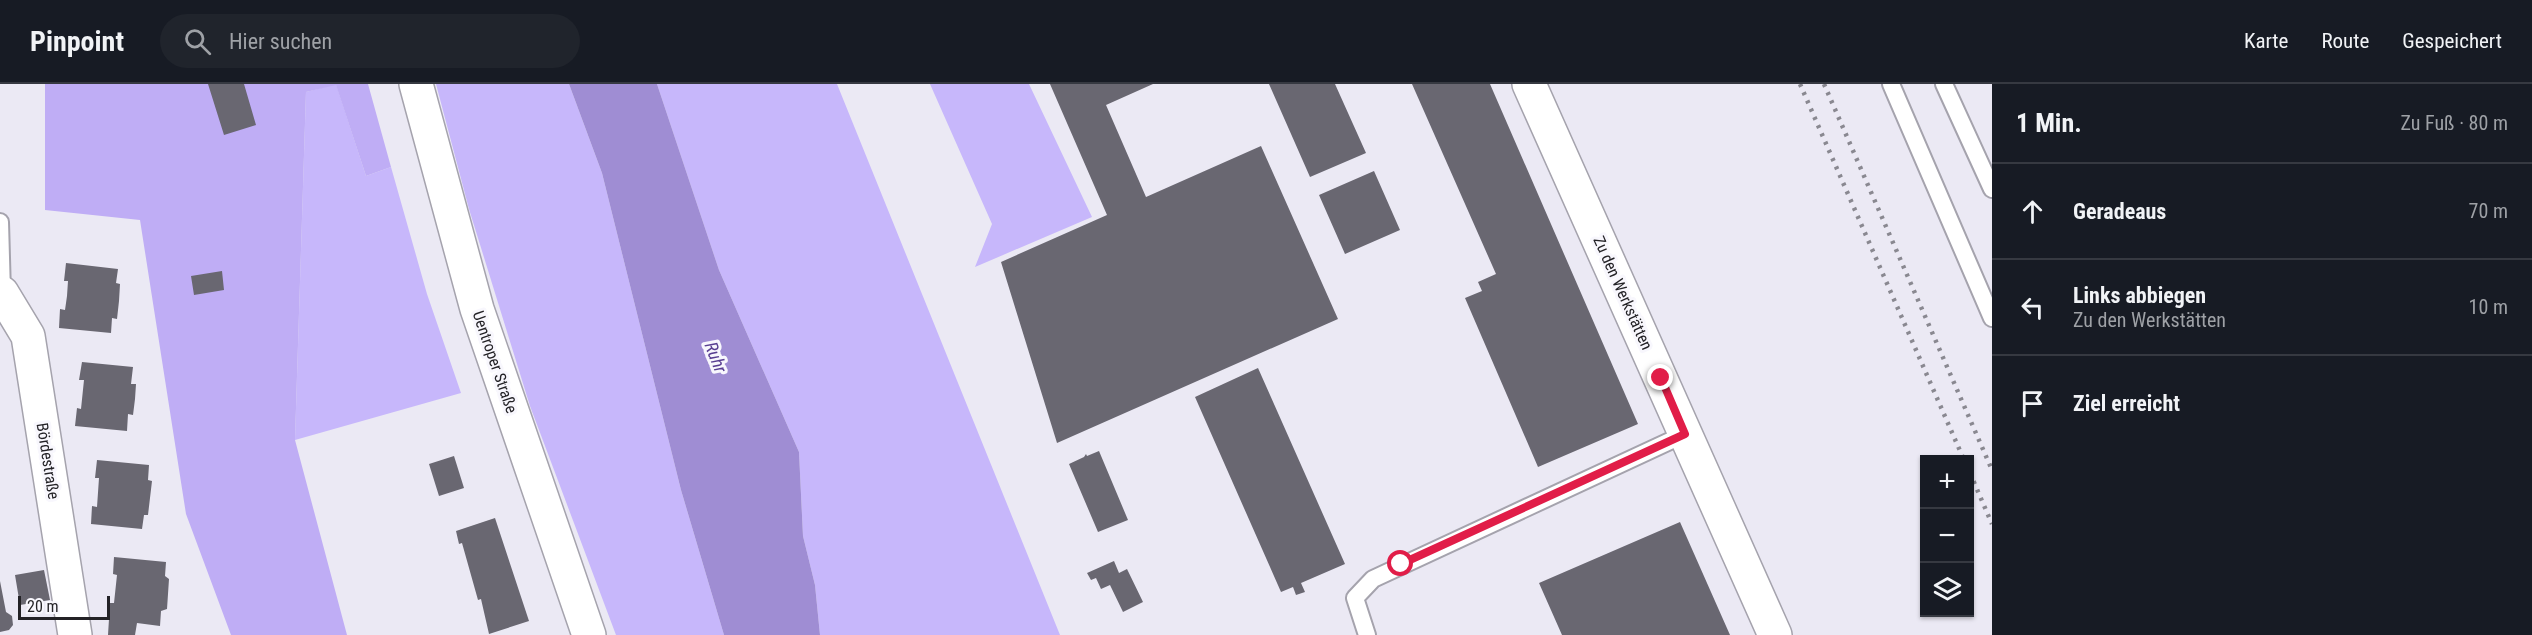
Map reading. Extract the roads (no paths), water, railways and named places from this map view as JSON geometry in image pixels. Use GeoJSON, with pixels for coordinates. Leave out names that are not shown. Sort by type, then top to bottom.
{"type":"FeatureCollection","features":[{"type":"Feature","properties":{"kind":"street","name":"Uentroper Straße"},"geometry":{"type":"LineString","coordinates":[[416,84],[477,309],[589,635]]}},
{"type":"Feature","properties":{"kind":"street","name":"Zu den Werkstätten"},"geometry":{"type":"LineString","coordinates":[[1529,84],[1774,635]]}},
{"type":"Feature","properties":{"kind":"street","name":"Bördestraße"},"geometry":{"type":"LineString","coordinates":[[2,293],[28,336],[75,635]]}},
{"type":"Feature","properties":{"kind":"lane"},"geometry":{"type":"LineString","coordinates":[[1891,84],[1992,318]]}},
{"type":"Feature","properties":{"kind":"lane"},"geometry":{"type":"LineString","coordinates":[[1944,84],[1992,189]]}},
{"type":"Feature","properties":{"kind":"lane"},"geometry":{"type":"LineString","coordinates":[[0,222],[2,293]]}},
{"type":"Feature","properties":{"kind":"lane"},"geometry":{"type":"LineString","coordinates":[[1367,635],[1362,626],[1355,598],[1373,579],[1685,434]]}},
{"type":"Feature","properties":{"kind":"water","name":"Ruhr"},"geometry":{"type":"Polygon","coordinates":[[[569,84],[657,84],[719,270],[799,452],[803,536],[815,585],[820,635],[724,635],[681,490],[602,173],[569,84]]]}},
{"type":"Feature","properties":{"kind":"railway"},"geometry":{"type":"LineString","coordinates":[[1800,84],[1962,455]]}},
{"type":"Feature","properties":{"kind":"railway"},"geometry":{"type":"LineString","coordinates":[[1824,84],[1992,470]]}},
{"type":"Feature","properties":{"kind":"railway"},"geometry":{"type":"LineString","coordinates":[[1974,482],[1992,524]]}}]}
